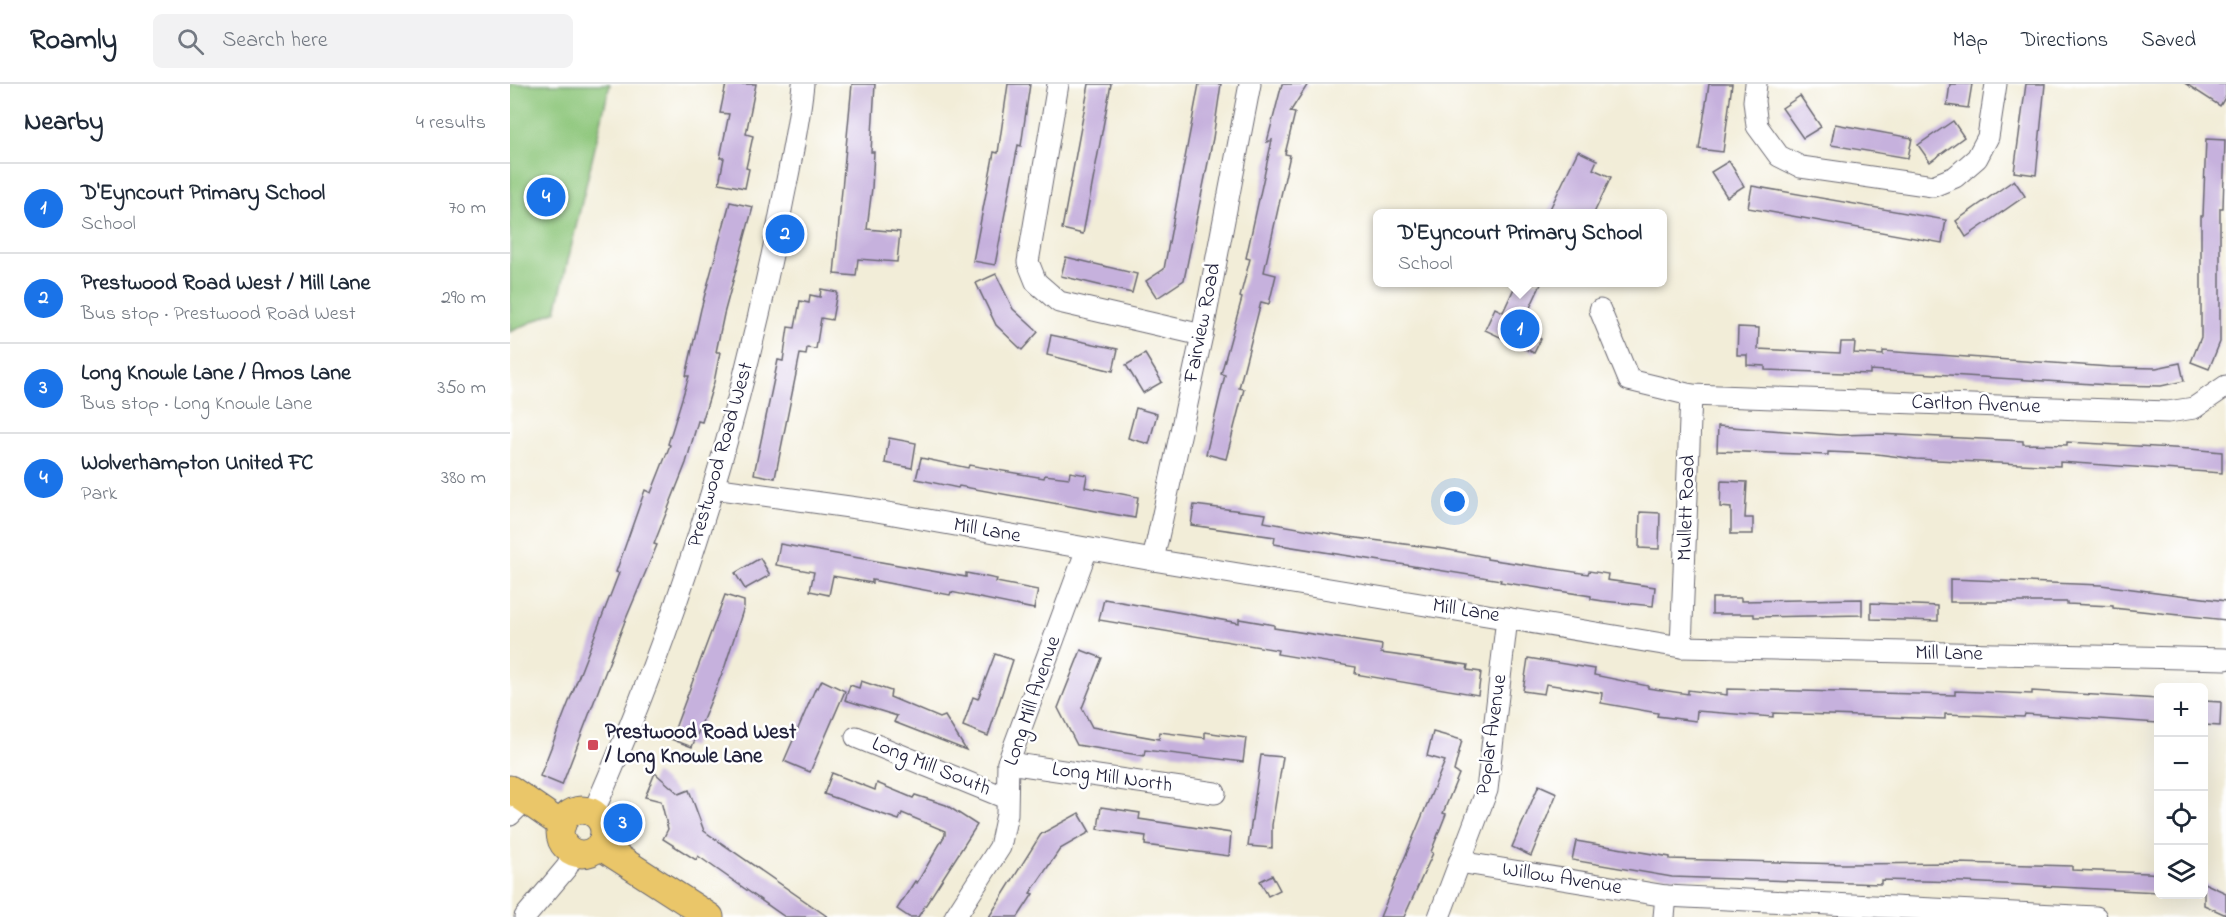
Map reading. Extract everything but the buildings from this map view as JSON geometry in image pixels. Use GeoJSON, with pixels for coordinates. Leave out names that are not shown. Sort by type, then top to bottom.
{"type":"FeatureCollection","features":[{"type":"Feature","properties":{"kind":"main road"},"geometry":{"type":"LineString","coordinates":[[515,801],[562,825]]}},
{"type":"Feature","properties":{"kind":"main road"},"geometry":{"type":"LineString","coordinates":[[580,810],[593,813],[600,819],[604,830],[600,846],[589,854],[574,853],[561,839],[562,825],[574,812],[580,810]]}},
{"type":"Feature","properties":{"kind":"main road"},"geometry":{"type":"LineString","coordinates":[[600,846],[710,917]]}},
{"type":"Feature","properties":{"kind":"street","name":"Prestwood Road West"},"geometry":{"type":"LineString","coordinates":[[593,813],[654,668],[713,488],[762,307],[800,119],[803,84]]}},
{"type":"Feature","properties":{"kind":"street"},"geometry":{"type":"LineString","coordinates":[[1058,84],[1028,262],[1036,282],[1059,302],[1202,335]]}},
{"type":"Feature","properties":{"kind":"street","name":"Fairview Road"},"geometry":{"type":"LineString","coordinates":[[1153,560],[1202,335],[1250,84]]}},
{"type":"Feature","properties":{"kind":"street"},"geometry":{"type":"LineString","coordinates":[[1756,84],[1754,101],[1757,126],[1779,156],[1801,167],[1933,186],[1955,177],[1977,158],[1988,137],[1996,84]]}},
{"type":"Feature","properties":{"kind":"street"},"geometry":{"type":"LineString","coordinates":[[1600,310],[1629,380],[1691,395]]}},
{"type":"Feature","properties":{"kind":"street","name":"Carlton Avenue"},"geometry":{"type":"LineString","coordinates":[[1691,395],[2168,411],[2194,408],[2226,386]]}},
{"type":"Feature","properties":{"kind":"street","name":"Mullett Road"},"geometry":{"type":"LineString","coordinates":[[1681,647],[1691,395]]}},
{"type":"Feature","properties":{"kind":"street","name":"Mill Lane"},"geometry":{"type":"LineString","coordinates":[[713,488],[871,510],[1087,549],[1681,647],[2226,659]]}},
{"type":"Feature","properties":{"kind":"street","name":"Long Mill Avenue"},"geometry":{"type":"LineString","coordinates":[[955,917],[1000,847],[1005,829],[1008,763],[1087,549]]}},
{"type":"Feature","properties":{"kind":"street","name":"Poplar Avenue"},"geometry":{"type":"LineString","coordinates":[[1438,917],[1487,790],[1507,618]]}},
{"type":"Feature","properties":{"kind":"street","name":"Long Mill South"},"geometry":{"type":"LineString","coordinates":[[856,737],[1006,798]]}},
{"type":"Feature","properties":{"kind":"street","name":"Long Mill North"},"geometry":{"type":"LineString","coordinates":[[1008,763],[1215,793]]}},
{"type":"Feature","properties":{"kind":"street"},"geometry":{"type":"LineString","coordinates":[[525,917],[567,867],[574,853]]}},
{"type":"Feature","properties":{"kind":"street","name":"Willow Avenue"},"geometry":{"type":"LineString","coordinates":[[1460,862],[1666,896],[2096,917]]}},
{"type":"Feature","properties":{"kind":"street"},"geometry":{"type":"LineString","coordinates":[[1664,917],[1666,896]]}},
{"type":"Feature","properties":{"kind":"street"},"geometry":{"type":"LineString","coordinates":[[510,907],[520,917]]}},
{"type":"Feature","properties":{"kind":"green space"},"geometry":{"type":"Polygon","coordinates":[[[510,84],[610,84],[556,311],[510,332],[510,84]]]}},
{"type":"Feature","properties":{"kind":"place","name":"Wolverhampton United FC"},"geometry":{"type":"Point","coordinates":[546,197]}},
{"type":"Feature","properties":{"kind":"place","name":"Prestwood Road West / Mill Lane"},"geometry":{"type":"Point","coordinates":[785,234]}},
{"type":"Feature","properties":{"kind":"place","name":"D'Eyncourt Primary School"},"geometry":{"type":"Point","coordinates":[1520,329]}},
{"type":"Feature","properties":{"kind":"place","name":"Prestwood Road West / Long Knowle Lane"},"geometry":{"type":"Point","coordinates":[593,745]}},
{"type":"Feature","properties":{"kind":"place","name":"Long Knowle Lane / Amos Lane"},"geometry":{"type":"Point","coordinates":[623,823]}}]}
